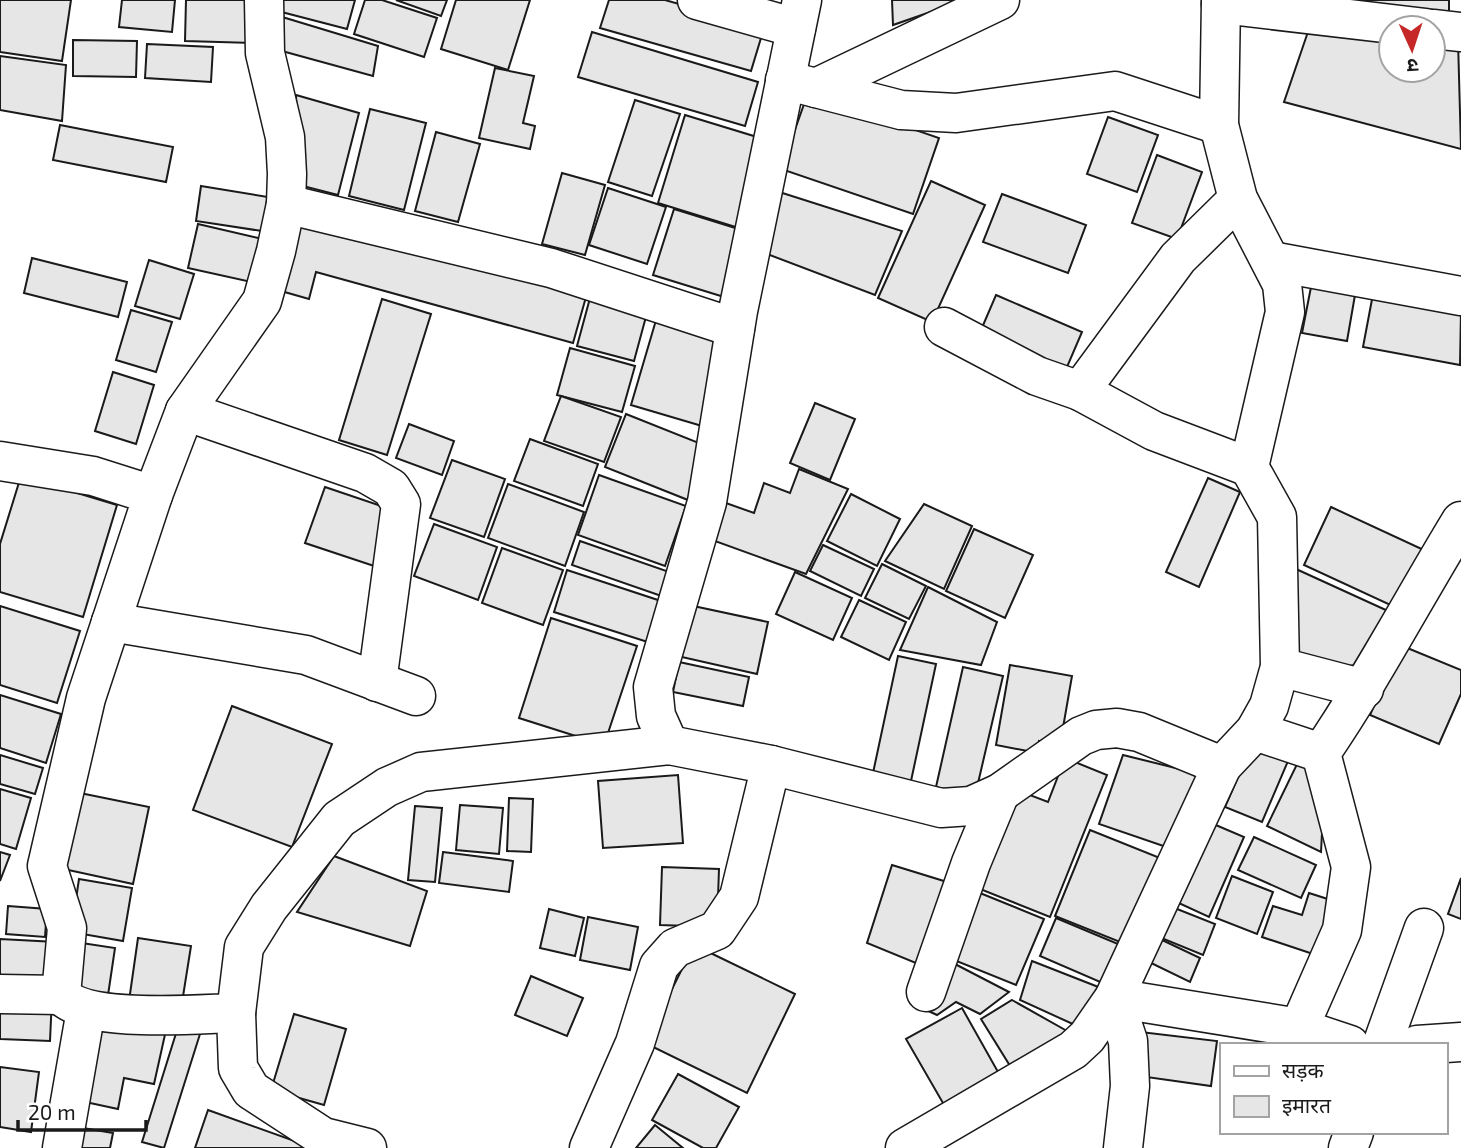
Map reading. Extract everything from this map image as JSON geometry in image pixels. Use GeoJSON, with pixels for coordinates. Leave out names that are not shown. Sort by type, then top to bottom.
{"type":"FeatureCollection","features":[{"type":"Feature","properties":{"kind":"street"},"geometry":{"type":"LineString","coordinates":[[62,1148],[73,1002],[66,918],[50,882],[47,866],[86,698],[153,495],[185,411],[262,302],[286,204],[285,137],[265,53],[264,0]]}},
{"type":"Feature","properties":{"kind":"street"},"geometry":{"type":"LineString","coordinates":[[669,745],[656,716],[653,687],[708,502],[735,328],[800,84],[799,14],[697,0]]}},
{"type":"Feature","properties":{"kind":"street"},"geometry":{"type":"LineString","coordinates":[[800,84],[1000,0]]}},
{"type":"Feature","properties":{"kind":"street"},"geometry":{"type":"LineString","coordinates":[[1249,467],[1285,312],[1282,284],[1238,198],[1219,125],[1221,2],[1377,22]]}},
{"type":"Feature","properties":{"kind":"street"},"geometry":{"type":"LineString","coordinates":[[800,84],[901,110],[956,113],[1115,91],[1219,125]]}},
{"type":"Feature","properties":{"kind":"street"},"geometry":{"type":"LineString","coordinates":[[1080,391],[1178,258],[1238,198]]}},
{"type":"Feature","properties":{"kind":"street"},"geometry":{"type":"LineString","coordinates":[[286,204],[551,268],[735,328]]}},
{"type":"Feature","properties":{"kind":"street"},"geometry":{"type":"LineString","coordinates":[[1271,261],[1461,296]]}},
{"type":"Feature","properties":{"kind":"street"},"geometry":{"type":"LineString","coordinates":[[905,1148],[1073,1050],[1087,1037],[1114,998],[1222,766],[1255,730],[1269,706],[1280,667],[1277,517],[1249,467],[1154,431],[1080,391],[1037,376],[944,327]]}},
{"type":"Feature","properties":{"kind":"street"},"geometry":{"type":"LineString","coordinates":[[185,411],[365,473],[391,488],[401,503],[377,682]]}},
{"type":"Feature","properties":{"kind":"street"},"geometry":{"type":"LineString","coordinates":[[0,461],[93,476],[153,495]]}},
{"type":"Feature","properties":{"kind":"street"},"geometry":{"type":"LineString","coordinates":[[1299,1028],[1342,930],[1351,867],[1321,752],[1364,689],[1381,654],[1461,521]]}},
{"type":"Feature","properties":{"kind":"street"},"geometry":{"type":"LineString","coordinates":[[111,622],[306,655],[416,696]]}},
{"type":"Feature","properties":{"kind":"street"},"geometry":{"type":"LineString","coordinates":[[1280,667],[1364,689]]}},
{"type":"Feature","properties":{"kind":"street"},"geometry":{"type":"LineString","coordinates":[[367,1148],[321,1142],[251,1090],[238,1068],[236,1013],[244,947],[269,907],[339,819],[387,787],[421,772],[669,745],[771,765],[941,808],[971,806],[1000,793],[1081,736],[1096,730],[1117,728],[1139,732],[1222,766]]}},
{"type":"Feature","properties":{"kind":"street"},"geometry":{"type":"LineString","coordinates":[[1255,730],[1321,752]]}},
{"type":"Feature","properties":{"kind":"street"},"geometry":{"type":"LineString","coordinates":[[589,1148],[635,1042],[659,966],[675,947],[717,930],[739,897],[771,765]]}},
{"type":"Feature","properties":{"kind":"street"},"geometry":{"type":"LineString","coordinates":[[926,992],[971,863],[1000,793]]}},
{"type":"Feature","properties":{"kind":"street"},"geometry":{"type":"LineString","coordinates":[[1383,1043],[1424,928]]}},
{"type":"Feature","properties":{"kind":"street"},"geometry":{"type":"LineString","coordinates":[[0,994],[156,1015],[236,1013]]}},
{"type":"Feature","properties":{"kind":"street"},"geometry":{"type":"LineString","coordinates":[[1114,998],[1299,1028],[1344,1043]]}},
{"type":"Feature","properties":{"kind":"street"},"geometry":{"type":"LineString","coordinates":[[1114,998],[1128,1041],[1130,1086],[1123,1148]]}},
{"type":"Feature","properties":{"kind":"building"},"geometry":{"type":"Polygon","coordinates":[[[0,0],[71,0],[62,61],[0,52],[0,0]]]}},
{"type":"Feature","properties":{"kind":"building"},"geometry":{"type":"Polygon","coordinates":[[[122,0],[175,0],[172,32],[119,27],[122,0]]]}},
{"type":"Feature","properties":{"kind":"building"},"geometry":{"type":"Polygon","coordinates":[[[186,0],[254,0],[253,43],[185,41],[186,0]]]}},
{"type":"Feature","properties":{"kind":"building"},"geometry":{"type":"Polygon","coordinates":[[[273,0],[355,0],[347,29],[270,9],[273,0]]]}},
{"type":"Feature","properties":{"kind":"building"},"geometry":{"type":"Polygon","coordinates":[[[365,0],[382,0],[437,18],[424,57],[354,34],[365,0]]]}},
{"type":"Feature","properties":{"kind":"building"},"geometry":{"type":"Polygon","coordinates":[[[396,0],[447,0],[441,16],[396,0]]]}},
{"type":"Feature","properties":{"kind":"building"},"geometry":{"type":"Polygon","coordinates":[[[456,0],[530,0],[508,70],[441,49],[456,0]]]}},
{"type":"Feature","properties":{"kind":"building"},"geometry":{"type":"Polygon","coordinates":[[[609,0],[665,0],[764,28],[751,71],[600,28],[609,0]]]}},
{"type":"Feature","properties":{"kind":"building"},"geometry":{"type":"Polygon","coordinates":[[[892,0],[962,0],[962,1],[893,25],[892,0]]]}},
{"type":"Feature","properties":{"kind":"building"},"geometry":{"type":"Polygon","coordinates":[[[1363,0],[1449,0],[1449,26],[1447,14],[1377,14],[1377,17],[1360,15],[1363,0]]]}},
{"type":"Feature","properties":{"kind":"building"},"geometry":{"type":"Polygon","coordinates":[[[279,16],[378,46],[373,76],[271,48],[279,16]]]}},
{"type":"Feature","properties":{"kind":"building"},"geometry":{"type":"Polygon","coordinates":[[[1312,20],[1377,29],[1377,84],[1447,84],[1447,39],[1458,40],[1461,149],[1284,102],[1312,20]]]}},
{"type":"Feature","properties":{"kind":"building"},"geometry":{"type":"Polygon","coordinates":[[[592,32],[758,82],[745,126],[578,77],[592,32]]]}},
{"type":"Feature","properties":{"kind":"building"},"geometry":{"type":"Polygon","coordinates":[[[73,40],[137,41],[136,77],[73,76],[73,40]]]}},
{"type":"Feature","properties":{"kind":"building"},"geometry":{"type":"Polygon","coordinates":[[[147,44],[213,47],[211,82],[145,78],[147,44]]]}},
{"type":"Feature","properties":{"kind":"building"},"geometry":{"type":"Polygon","coordinates":[[[0,56],[66,65],[62,121],[0,110],[0,56]]]}},
{"type":"Feature","properties":{"kind":"building"},"geometry":{"type":"Polygon","coordinates":[[[495,68],[534,76],[523,123],[535,126],[530,149],[479,138],[495,68]]]}},
{"type":"Feature","properties":{"kind":"building"},"geometry":{"type":"Polygon","coordinates":[[[808,93],[939,138],[913,214],[781,169],[808,93]]]}},
{"type":"Feature","properties":{"kind":"building"},"geometry":{"type":"Polygon","coordinates":[[[296,95],[359,113],[338,195],[299,185],[296,95]]]}},
{"type":"Feature","properties":{"kind":"building"},"geometry":{"type":"Polygon","coordinates":[[[635,100],[680,114],[652,196],[608,182],[635,100]]]}},
{"type":"Feature","properties":{"kind":"building"},"geometry":{"type":"Polygon","coordinates":[[[370,109],[426,123],[404,210],[349,196],[370,109]]]}},
{"type":"Feature","properties":{"kind":"building"},"geometry":{"type":"Polygon","coordinates":[[[685,115],[770,141],[742,229],[658,203],[685,115]]]}},
{"type":"Feature","properties":{"kind":"building"},"geometry":{"type":"Polygon","coordinates":[[[1108,117],[1158,135],[1137,192],[1087,174],[1108,117]]]}},
{"type":"Feature","properties":{"kind":"building"},"geometry":{"type":"Polygon","coordinates":[[[60,125],[173,147],[166,182],[53,160],[60,125]]]}},
{"type":"Feature","properties":{"kind":"building"},"geometry":{"type":"Polygon","coordinates":[[[436,132],[480,144],[458,222],[415,211],[436,132]]]}},
{"type":"Feature","properties":{"kind":"building"},"geometry":{"type":"Polygon","coordinates":[[[1157,155],[1202,172],[1177,239],[1132,223],[1157,155]]]}},
{"type":"Feature","properties":{"kind":"building"},"geometry":{"type":"Polygon","coordinates":[[[562,173],[605,185],[585,255],[542,244],[562,173]]]}},
{"type":"Feature","properties":{"kind":"building"},"geometry":{"type":"Polygon","coordinates":[[[931,181],[985,205],[932,322],[878,298],[931,181]]]}},
{"type":"Feature","properties":{"kind":"building"},"geometry":{"type":"Polygon","coordinates":[[[201,186],[280,199],[275,233],[196,221],[201,186]]]}},
{"type":"Feature","properties":{"kind":"building"},"geometry":{"type":"Polygon","coordinates":[[[608,188],[666,207],[647,264],[589,245],[608,188]]]}},
{"type":"Feature","properties":{"kind":"building"},"geometry":{"type":"Polygon","coordinates":[[[773,190],[902,231],[875,295],[754,249],[773,190]]]}},
{"type":"Feature","properties":{"kind":"building"},"geometry":{"type":"Polygon","coordinates":[[[1002,194],[1086,225],[1068,273],[983,242],[1002,194]]]}},
{"type":"Feature","properties":{"kind":"building"},"geometry":{"type":"Polygon","coordinates":[[[674,209],[745,231],[724,297],[653,275],[674,209]]]}},
{"type":"Feature","properties":{"kind":"building"},"geometry":{"type":"Polygon","coordinates":[[[295,217],[586,297],[573,343],[316,272],[309,299],[274,289],[295,217]]]}},
{"type":"Feature","properties":{"kind":"building"},"geometry":{"type":"Polygon","coordinates":[[[198,224],[271,241],[261,284],[188,268],[198,224]]]}},
{"type":"Feature","properties":{"kind":"building"},"geometry":{"type":"Polygon","coordinates":[[[32,258],[127,282],[118,317],[24,293],[32,258]]]}},
{"type":"Feature","properties":{"kind":"building"},"geometry":{"type":"Polygon","coordinates":[[[149,260],[194,274],[180,319],[135,306],[149,260]]]}},
{"type":"Feature","properties":{"kind":"building"},"geometry":{"type":"Polygon","coordinates":[[[1311,287],[1355,295],[1347,341],[1302,333],[1311,287]]]}},
{"type":"Feature","properties":{"kind":"building"},"geometry":{"type":"Polygon","coordinates":[[[1373,294],[1461,310],[1460,365],[1363,347],[1373,294]]]}},
{"type":"Feature","properties":{"kind":"building"},"geometry":{"type":"Polygon","coordinates":[[[996,295],[1082,332],[1064,374],[978,337],[996,295]]]}},
{"type":"Feature","properties":{"kind":"building"},"geometry":{"type":"Polygon","coordinates":[[[590,298],[647,313],[634,361],[577,346],[590,298]]]}},
{"type":"Feature","properties":{"kind":"building"},"geometry":{"type":"Polygon","coordinates":[[[382,299],[431,314],[387,455],[339,440],[382,299]]]}},
{"type":"Feature","properties":{"kind":"building"},"geometry":{"type":"Polygon","coordinates":[[[131,310],[172,322],[156,372],[116,360],[131,310]]]}},
{"type":"Feature","properties":{"kind":"building"},"geometry":{"type":"Polygon","coordinates":[[[659,310],[731,332],[702,426],[631,405],[659,310]]]}},
{"type":"Feature","properties":{"kind":"building"},"geometry":{"type":"Polygon","coordinates":[[[570,348],[635,366],[622,412],[557,395],[570,348]]]}},
{"type":"Feature","properties":{"kind":"building"},"geometry":{"type":"Polygon","coordinates":[[[113,372],[154,385],[136,444],[95,431],[113,372]]]}},
{"type":"Feature","properties":{"kind":"building"},"geometry":{"type":"Polygon","coordinates":[[[561,396],[621,417],[604,462],[544,441],[561,396]]]}},
{"type":"Feature","properties":{"kind":"building"},"geometry":{"type":"Polygon","coordinates":[[[815,403],[855,419],[830,480],[790,463],[815,403]]]}},
{"type":"Feature","properties":{"kind":"building"},"geometry":{"type":"Polygon","coordinates":[[[626,414],[699,443],[688,500],[605,467],[626,414]]]}},
{"type":"Feature","properties":{"kind":"building"},"geometry":{"type":"Polygon","coordinates":[[[409,424],[454,441],[442,475],[396,458],[409,424]]]}},
{"type":"Feature","properties":{"kind":"building"},"geometry":{"type":"Polygon","coordinates":[[[530,439],[598,464],[583,506],[514,481],[530,439]]]}},
{"type":"Feature","properties":{"kind":"building"},"geometry":{"type":"Polygon","coordinates":[[[452,460],[505,479],[484,537],[430,518],[452,460]]]}},
{"type":"Feature","properties":{"kind":"building"},"geometry":{"type":"Polygon","coordinates":[[[799,469],[848,489],[806,574],[712,540],[726,503],[754,513],[764,483],[790,493],[799,469]]]}},
{"type":"Feature","properties":{"kind":"building"},"geometry":{"type":"Polygon","coordinates":[[[599,475],[686,506],[665,566],[578,535],[599,475]]]}},
{"type":"Feature","properties":{"kind":"building"},"geometry":{"type":"Polygon","coordinates":[[[21,476],[117,505],[83,617],[0,592],[0,544],[21,476]]]}},
{"type":"Feature","properties":{"kind":"building"},"geometry":{"type":"Polygon","coordinates":[[[1208,478],[1240,492],[1199,587],[1166,572],[1208,478]]]}},
{"type":"Feature","properties":{"kind":"building"},"geometry":{"type":"Polygon","coordinates":[[[508,484],[584,512],[565,566],[488,538],[508,484]]]}},
{"type":"Feature","properties":{"kind":"building"},"geometry":{"type":"Polygon","coordinates":[[[325,487],[396,511],[377,567],[305,543],[325,487]]]}},
{"type":"Feature","properties":{"kind":"building"},"geometry":{"type":"Polygon","coordinates":[[[851,494],[900,519],[877,566],[827,541],[851,494]]]}},
{"type":"Feature","properties":{"kind":"building"},"geometry":{"type":"Polygon","coordinates":[[[924,504],[972,526],[944,589],[885,561],[924,504]]]}},
{"type":"Feature","properties":{"kind":"building"},"geometry":{"type":"Polygon","coordinates":[[[1331,507],[1426,551],[1399,609],[1304,565],[1331,507]]]}},
{"type":"Feature","properties":{"kind":"building"},"geometry":{"type":"Polygon","coordinates":[[[434,524],[497,547],[478,600],[414,576],[434,524]]]}},
{"type":"Feature","properties":{"kind":"building"},"geometry":{"type":"Polygon","coordinates":[[[974,529],[1033,555],[1005,618],[946,591],[974,529]]]}},
{"type":"Feature","properties":{"kind":"building"},"geometry":{"type":"Polygon","coordinates":[[[580,541],[678,575],[670,599],[572,565],[580,541]]]}},
{"type":"Feature","properties":{"kind":"building"},"geometry":{"type":"Polygon","coordinates":[[[823,545],[874,569],[861,596],[810,571],[823,545]]]}},
{"type":"Feature","properties":{"kind":"building"},"geometry":{"type":"Polygon","coordinates":[[[502,548],[563,570],[543,625],[482,603],[502,548]]]}},
{"type":"Feature","properties":{"kind":"building"},"geometry":{"type":"Polygon","coordinates":[[[882,564],[926,586],[909,619],[865,598],[882,564]]]}},
{"type":"Feature","properties":{"kind":"building"},"geometry":{"type":"Polygon","coordinates":[[[1296,569],[1399,616],[1373,663],[1324,669],[1282,647],[1296,569]]]}},
{"type":"Feature","properties":{"kind":"building"},"geometry":{"type":"Polygon","coordinates":[[[567,570],[670,604],[657,645],[554,612],[567,570]]]}},
{"type":"Feature","properties":{"kind":"building"},"geometry":{"type":"Polygon","coordinates":[[[795,572],[852,598],[833,640],[776,614],[795,572]]]}},
{"type":"Feature","properties":{"kind":"building"},"geometry":{"type":"Polygon","coordinates":[[[928,587],[997,622],[981,665],[900,650],[928,587]]]}},
{"type":"Feature","properties":{"kind":"building"},"geometry":{"type":"Polygon","coordinates":[[[859,600],[906,622],[889,660],[841,637],[859,600]]]}},
{"type":"Feature","properties":{"kind":"building"},"geometry":{"type":"Polygon","coordinates":[[[684,604],[768,622],[757,674],[673,655],[684,604]]]}},
{"type":"Feature","properties":{"kind":"building"},"geometry":{"type":"Polygon","coordinates":[[[0,606],[80,631],[57,703],[0,685],[0,606]]]}},
{"type":"Feature","properties":{"kind":"building"},"geometry":{"type":"Polygon","coordinates":[[[551,618],[637,646],[604,745],[519,718],[551,618]]]}},
{"type":"Feature","properties":{"kind":"building"},"geometry":{"type":"Polygon","coordinates":[[[1400,645],[1461,670],[1461,694],[1439,744],[1370,715],[1400,645]]]}},
{"type":"Feature","properties":{"kind":"building"},"geometry":{"type":"Polygon","coordinates":[[[898,656],[936,664],[908,795],[870,787],[898,656]]]}},
{"type":"Feature","properties":{"kind":"building"},"geometry":{"type":"Polygon","coordinates":[[[679,662],[749,677],[743,706],[673,692],[679,662]]]}},
{"type":"Feature","properties":{"kind":"building"},"geometry":{"type":"Polygon","coordinates":[[[1010,665],[1072,676],[1060,745],[1039,741],[1038,753],[996,745],[1010,665]]]}},
{"type":"Feature","properties":{"kind":"building"},"geometry":{"type":"Polygon","coordinates":[[[963,667],[1003,676],[975,796],[936,787],[963,667]]]}},
{"type":"Feature","properties":{"kind":"building"},"geometry":{"type":"Polygon","coordinates":[[[0,695],[61,714],[46,763],[0,748],[0,695]]]}},
{"type":"Feature","properties":{"kind":"building"},"geometry":{"type":"Polygon","coordinates":[[[232,706],[332,744],[292,847],[193,810],[232,706]]]}},
{"type":"Feature","properties":{"kind":"building"},"geometry":{"type":"Polygon","coordinates":[[[1255,738],[1291,754],[1262,822],[1225,807],[1255,738]]]}},
{"type":"Feature","properties":{"kind":"building"},"geometry":{"type":"Polygon","coordinates":[[[0,755],[43,768],[35,794],[0,784],[0,755]]]}},
{"type":"Feature","properties":{"kind":"building"},"geometry":{"type":"Polygon","coordinates":[[[1123,755],[1212,777],[1178,851],[1099,824],[1123,755]]]}},
{"type":"Feature","properties":{"kind":"building"},"geometry":{"type":"Polygon","coordinates":[[[1301,756],[1325,776],[1321,852],[1267,826],[1301,756]]]}},
{"type":"Feature","properties":{"kind":"building"},"geometry":{"type":"Polygon","coordinates":[[[1065,758],[1107,775],[1050,917],[975,887],[1014,789],[1048,802],[1065,758]]]}},
{"type":"Feature","properties":{"kind":"building"},"geometry":{"type":"Polygon","coordinates":[[[678,775],[683,843],[603,848],[598,781],[678,775]]]}},
{"type":"Feature","properties":{"kind":"building"},"geometry":{"type":"Polygon","coordinates":[[[0,789],[31,798],[16,849],[0,844],[0,789]]]}},
{"type":"Feature","properties":{"kind":"building"},"geometry":{"type":"Polygon","coordinates":[[[75,792],[149,807],[133,884],[59,868],[75,792]]]}},
{"type":"Feature","properties":{"kind":"building"},"geometry":{"type":"Polygon","coordinates":[[[509,798],[533,799],[531,852],[507,851],[509,798]]]}},
{"type":"Feature","properties":{"kind":"building"},"geometry":{"type":"Polygon","coordinates":[[[460,805],[503,808],[499,854],[456,850],[460,805]]]}},
{"type":"Feature","properties":{"kind":"building"},"geometry":{"type":"Polygon","coordinates":[[[415,806],[442,808],[435,882],[408,880],[415,806]]]}},
{"type":"Feature","properties":{"kind":"building"},"geometry":{"type":"Polygon","coordinates":[[[1204,820],[1244,837],[1209,917],[1170,899],[1204,820]]]}},
{"type":"Feature","properties":{"kind":"building"},"geometry":{"type":"Polygon","coordinates":[[[1090,830],[1160,858],[1125,944],[1055,916],[1090,830]]]}},
{"type":"Feature","properties":{"kind":"building"},"geometry":{"type":"Polygon","coordinates":[[[1254,837],[1316,865],[1301,898],[1238,870],[1254,837]]]}},
{"type":"Feature","properties":{"kind":"building"},"geometry":{"type":"Polygon","coordinates":[[[0,852],[10,855],[0,881],[0,852]]]}},
{"type":"Feature","properties":{"kind":"building"},"geometry":{"type":"Polygon","coordinates":[[[443,852],[513,861],[509,892],[439,883],[443,852]]]}},
{"type":"Feature","properties":{"kind":"building"},"geometry":{"type":"Polygon","coordinates":[[[334,856],[427,891],[410,946],[297,912],[334,856]]]}},
{"type":"Feature","properties":{"kind":"building"},"geometry":{"type":"Polygon","coordinates":[[[892,865],[960,886],[928,968],[867,943],[892,865]]]}},
{"type":"Feature","properties":{"kind":"building"},"geometry":{"type":"Polygon","coordinates":[[[662,867],[719,869],[717,927],[660,925],[662,867]]]}},
{"type":"Feature","properties":{"kind":"building"},"geometry":{"type":"Polygon","coordinates":[[[1232,876],[1273,892],[1257,934],[1216,918],[1232,876]]]}},
{"type":"Feature","properties":{"kind":"building"},"geometry":{"type":"Polygon","coordinates":[[[1461,878],[1461,919],[1448,914],[1461,878]]]}},
{"type":"Feature","properties":{"kind":"building"},"geometry":{"type":"Polygon","coordinates":[[[79,879],[132,888],[123,941],[71,932],[79,879]]]}},
{"type":"Feature","properties":{"kind":"building"},"geometry":{"type":"Polygon","coordinates":[[[975,891],[1044,919],[1016,985],[949,958],[975,891]]]}},
{"type":"Feature","properties":{"kind":"building"},"geometry":{"type":"Polygon","coordinates":[[[1309,893],[1337,902],[1319,956],[1262,937],[1273,906],[1302,915],[1309,893]]]}},
{"type":"Feature","properties":{"kind":"building"},"geometry":{"type":"Polygon","coordinates":[[[1167,905],[1215,924],[1203,955],[1154,935],[1167,905]]]}},
{"type":"Feature","properties":{"kind":"building"},"geometry":{"type":"Polygon","coordinates":[[[8,906],[47,909],[45,937],[6,934],[8,906]]]}},
{"type":"Feature","properties":{"kind":"building"},"geometry":{"type":"Polygon","coordinates":[[[549,909],[584,918],[575,956],[540,948],[549,909]]]}},
{"type":"Feature","properties":{"kind":"building"},"geometry":{"type":"Polygon","coordinates":[[[588,917],[638,927],[630,970],[580,960],[588,917]]]}},
{"type":"Feature","properties":{"kind":"building"},"geometry":{"type":"Polygon","coordinates":[[[1056,918],[1130,949],[1114,988],[1040,956],[1056,918]]]}},
{"type":"Feature","properties":{"kind":"building"},"geometry":{"type":"Polygon","coordinates":[[[138,938],[191,946],[181,1009],[129,1001],[138,938]]]}},
{"type":"Feature","properties":{"kind":"building"},"geometry":{"type":"Polygon","coordinates":[[[0,939],[56,942],[54,989],[0,986],[0,939]]]}},
{"type":"Feature","properties":{"kind":"building"},"geometry":{"type":"Polygon","coordinates":[[[1160,939],[1200,958],[1190,982],[1149,962],[1160,939]]]}},
{"type":"Feature","properties":{"kind":"building"},"geometry":{"type":"Polygon","coordinates":[[[75,942],[115,948],[107,1002],[66,996],[75,942]]]}},
{"type":"Feature","properties":{"kind":"building"},"geometry":{"type":"Polygon","coordinates":[[[694,945],[795,994],[747,1093],[645,1043],[694,945]]]}},
{"type":"Feature","properties":{"kind":"building"},"geometry":{"type":"Polygon","coordinates":[[[1032,961],[1106,990],[1075,1025],[1020,1000],[1032,961]]]}},
{"type":"Feature","properties":{"kind":"building"},"geometry":{"type":"Polygon","coordinates":[[[953,963],[1009,992],[980,1014],[956,1002],[937,1015],[922,1008],[953,963]]]}},
{"type":"Feature","properties":{"kind":"building"},"geometry":{"type":"Polygon","coordinates":[[[531,976],[583,998],[567,1036],[515,1015],[531,976]]]}},
{"type":"Feature","properties":{"kind":"building"},"geometry":{"type":"Polygon","coordinates":[[[0,995],[52,997],[50,1041],[0,1039],[0,995]]]}},
{"type":"Feature","properties":{"kind":"building"},"geometry":{"type":"Polygon","coordinates":[[[1012,1000],[1067,1031],[1012,1069],[981,1019],[1012,1000]]]}},
{"type":"Feature","properties":{"kind":"building"},"geometry":{"type":"Polygon","coordinates":[[[962,1008],[1002,1079],[947,1110],[906,1039],[962,1008]]]}},
{"type":"Feature","properties":{"kind":"building"},"geometry":{"type":"Polygon","coordinates":[[[294,1014],[346,1029],[324,1105],[271,1090],[294,1014]]]}},
{"type":"Feature","properties":{"kind":"building"},"geometry":{"type":"Polygon","coordinates":[[[95,1015],[166,1030],[154,1084],[124,1078],[118,1109],[76,1100],[95,1015]]]}},
{"type":"Feature","properties":{"kind":"building"},"geometry":{"type":"Polygon","coordinates":[[[178,1027],[200,1034],[164,1148],[142,1142],[178,1027]]]}},
{"type":"Feature","properties":{"kind":"building"},"geometry":{"type":"Polygon","coordinates":[[[1132,1031],[1217,1041],[1211,1086],[1132,1075],[1132,1031]]]}},
{"type":"Feature","properties":{"kind":"building"},"geometry":{"type":"Polygon","coordinates":[[[0,1067],[39,1072],[31,1132],[0,1127],[0,1067]]]}},
{"type":"Feature","properties":{"kind":"building"},"geometry":{"type":"Polygon","coordinates":[[[678,1074],[739,1107],[716,1148],[703,1148],[652,1120],[678,1074]]]}},
{"type":"Feature","properties":{"kind":"building"},"geometry":{"type":"Polygon","coordinates":[[[208,1110],[314,1148],[195,1148],[208,1110]]]}},
{"type":"Feature","properties":{"kind":"building"},"geometry":{"type":"Polygon","coordinates":[[[655,1125],[683,1148],[636,1148],[655,1125]]]}},
{"type":"Feature","properties":{"kind":"building"},"geometry":{"type":"Polygon","coordinates":[[[83,1128],[113,1133],[110,1148],[79,1148],[83,1128]]]}}]}
